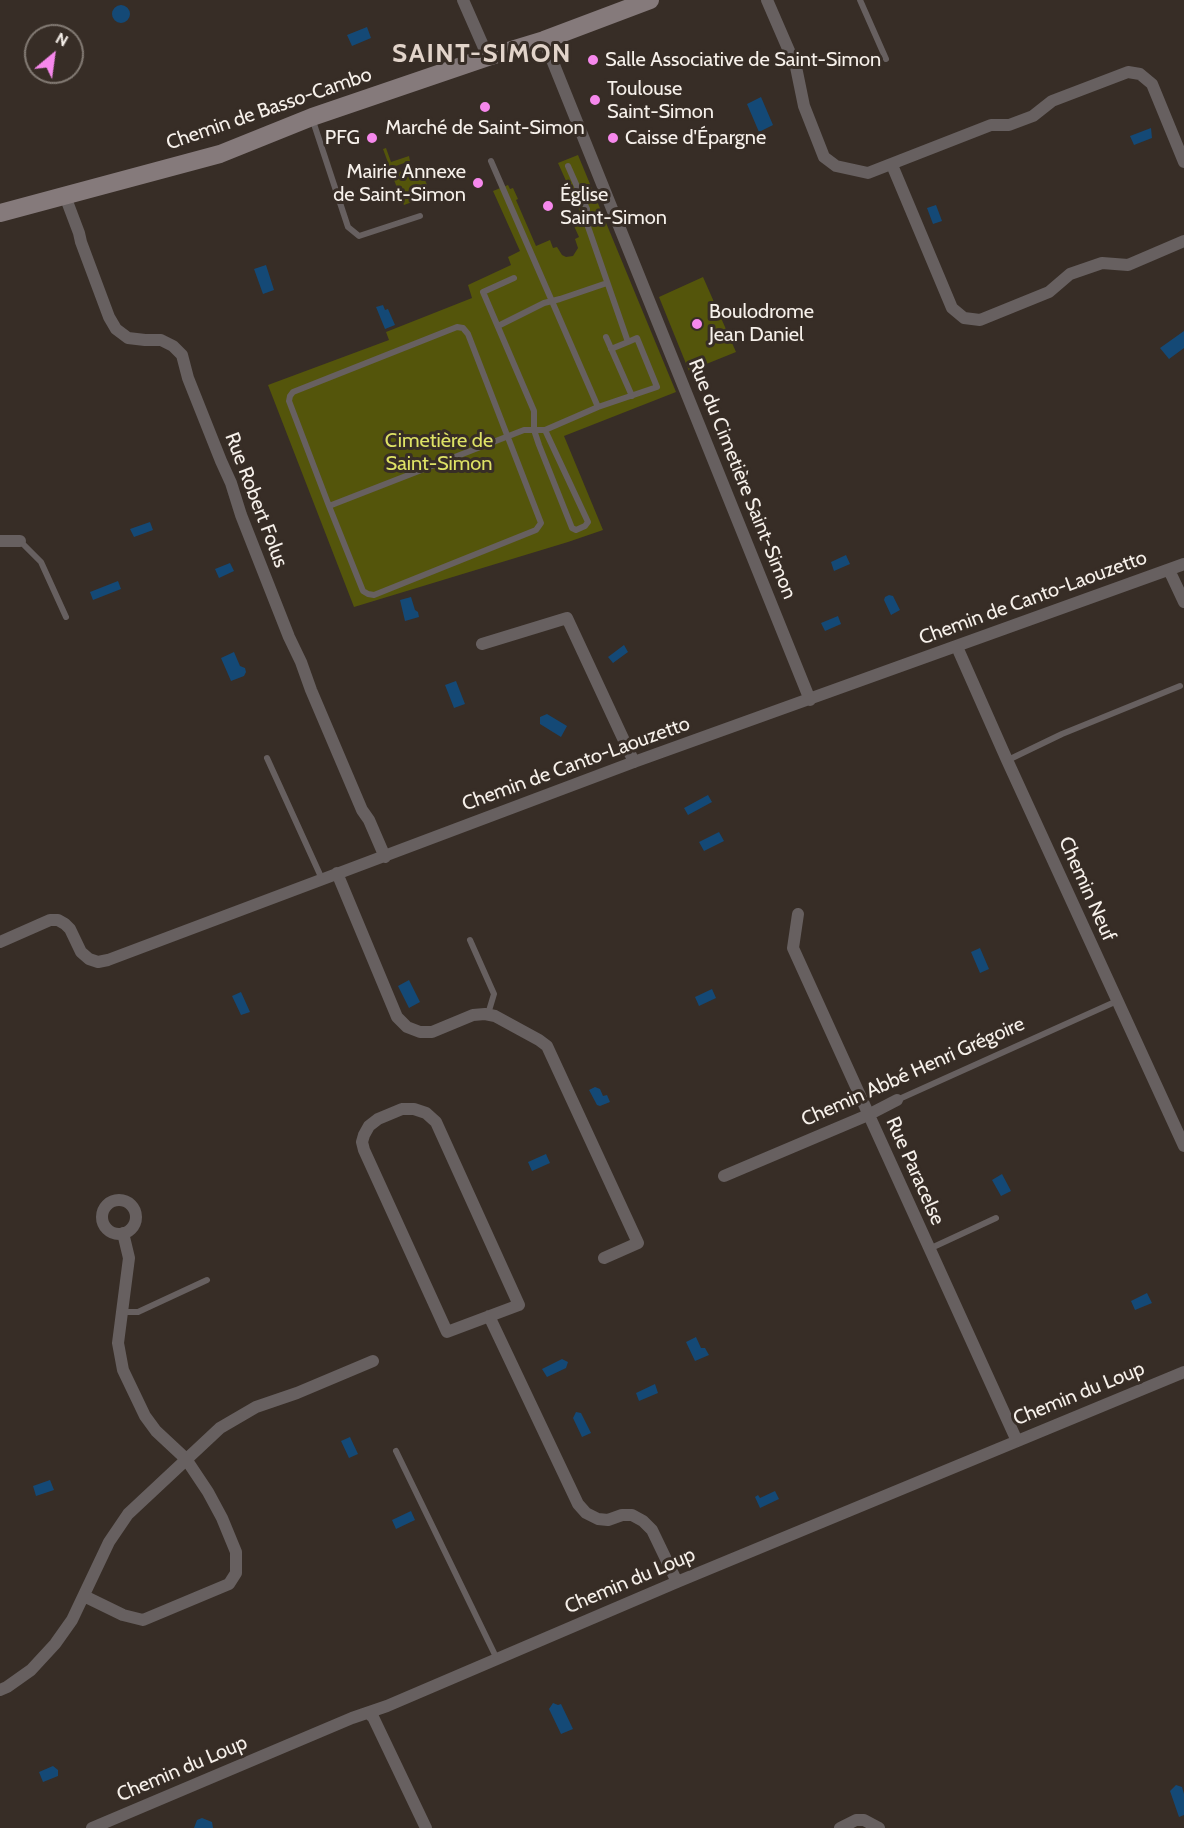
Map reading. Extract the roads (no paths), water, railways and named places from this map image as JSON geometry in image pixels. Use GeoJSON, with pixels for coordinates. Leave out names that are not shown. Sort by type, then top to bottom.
{"type":"FeatureCollection","features":[{"type":"Feature","properties":{"kind":"street"},"geometry":{"type":"LineString","coordinates":[[463,0],[488,57]]}},
{"type":"Feature","properties":{"kind":"street","name":"Chemin de Basso-Cambo"},"geometry":{"type":"LineString","coordinates":[[0,213],[220,154],[312,117],[544,40],[650,0]]}},
{"type":"Feature","properties":{"kind":"street"},"geometry":{"type":"LineString","coordinates":[[767,0],[796,67],[804,106],[824,157],[836,166],[868,173],[991,125],[1009,125],[1033,116],[1052,101],[1128,72],[1140,74],[1152,84],[1184,162]]}},
{"type":"Feature","properties":{"kind":"street","name":"Rue du Cimetière Saint-Simon"},"geometry":{"type":"LineString","coordinates":[[544,40],[810,700]]}},
{"type":"Feature","properties":{"kind":"street"},"geometry":{"type":"LineString","coordinates":[[892,165],[952,308],[963,318],[980,320],[1049,292],[1070,274],[1102,263],[1128,265],[1184,240]]}},
{"type":"Feature","properties":{"kind":"street","name":"Rue Robert Folus"},"geometry":{"type":"LineString","coordinates":[[65,196],[105,306],[116,329],[128,338],[161,340],[173,346],[182,355],[188,378],[231,483],[288,637],[301,662],[362,810],[369,820],[384,857]]}},
{"type":"Feature","properties":{"kind":"street"},"geometry":{"type":"LineString","coordinates":[[0,541],[20,541]]}},
{"type":"Feature","properties":{"kind":"street","name":"Chemin de Canto-Laouzetto"},"geometry":{"type":"LineString","coordinates":[[0,942],[50,920],[58,921],[70,929],[81,952],[89,959],[98,962],[108,960],[634,762],[1184,564]]}},
{"type":"Feature","properties":{"kind":"street"},"geometry":{"type":"LineString","coordinates":[[1169,570],[1184,602]]}},
{"type":"Feature","properties":{"kind":"street"},"geometry":{"type":"LineString","coordinates":[[483,644],[567,618],[634,762]]}},
{"type":"Feature","properties":{"kind":"street","name":"Chemin Neuf"},"geometry":{"type":"LineString","coordinates":[[957,647],[1184,1146]]}},
{"type":"Feature","properties":{"kind":"street"},"geometry":{"type":"LineString","coordinates":[[337,873],[397,1017],[407,1027],[420,1032],[432,1032],[473,1015],[488,1014],[547,1046],[638,1243],[604,1258]]}},
{"type":"Feature","properties":{"kind":"street","name":"Rue Paracelse"},"geometry":{"type":"LineString","coordinates":[[798,914],[793,948],[1017,1441]]}},
{"type":"Feature","properties":{"kind":"street","name":"Chemin Abbé Henri Grégoire"},"geometry":{"type":"LineString","coordinates":[[724,1176],[868,1115],[897,1100]]}},
{"type":"Feature","properties":{"kind":"street"},"geometry":{"type":"LineString","coordinates":[[402,1108],[414,1108],[426,1113],[436,1122],[519,1305],[489,1316],[447,1332],[364,1150],[362,1142],[364,1135],[369,1126],[378,1119],[402,1108]]}},
{"type":"Feature","properties":{"kind":"street"},"geometry":{"type":"LineString","coordinates":[[84,1596],[123,1615],[143,1620],[229,1584],[236,1573],[236,1552],[208,1492],[186,1459],[156,1431],[145,1416],[123,1370],[118,1343],[129,1258],[123,1233]]}},
{"type":"Feature","properties":{"kind":"street"},"geometry":{"type":"LineString","coordinates":[[489,1316],[578,1504],[586,1514],[598,1519],[608,1520],[622,1515],[632,1515],[643,1521],[652,1530],[677,1582]]}},
{"type":"Feature","properties":{"kind":"street"},"geometry":{"type":"LineString","coordinates":[[0,1690],[31,1670],[55,1644],[72,1620],[109,1542],[128,1514],[220,1428],[256,1407],[297,1393],[373,1361]]}},
{"type":"Feature","properties":{"kind":"street","name":"Chemin du Loup"},"geometry":{"type":"LineString","coordinates":[[92,1828],[1184,1372]]}},
{"type":"Feature","properties":{"kind":"street"},"geometry":{"type":"LineString","coordinates":[[368,1713],[373,1718],[426,1828]]}},
{"type":"Feature","properties":{"kind":"street"},"geometry":{"type":"LineString","coordinates":[[840,1828],[856,1820],[864,1820],[879,1828]]}},
{"type":"Feature","properties":{"kind":"lane"},"geometry":{"type":"LineString","coordinates":[[860,0],[886,59]]}},
{"type":"Feature","properties":{"kind":"lane"},"geometry":{"type":"LineString","coordinates":[[312,117],[348,227],[359,236],[420,216]]}},
{"type":"Feature","properties":{"kind":"lane"},"geometry":{"type":"LineString","coordinates":[[491,161],[598,407]]}},
{"type":"Feature","properties":{"kind":"lane"},"geometry":{"type":"LineString","coordinates":[[568,166],[587,209],[586,221],[628,342]]}},
{"type":"Feature","properties":{"kind":"lane"},"geometry":{"type":"LineString","coordinates":[[514,278],[483,292],[534,411],[534,430],[538,445],[572,528],[576,530],[588,522],[545,430]]}},
{"type":"Feature","properties":{"kind":"lane"},"geometry":{"type":"LineString","coordinates":[[498,326],[544,303],[608,283]]}},
{"type":"Feature","properties":{"kind":"lane"},"geometry":{"type":"LineString","coordinates":[[457,327],[463,328],[468,334],[508,436],[541,523],[539,527],[374,595],[363,591],[289,401],[293,392],[457,327]]}},
{"type":"Feature","properties":{"kind":"lane"},"geometry":{"type":"LineString","coordinates":[[606,337],[632,396]]}},
{"type":"Feature","properties":{"kind":"lane"},"geometry":{"type":"LineString","coordinates":[[329,506],[524,430],[545,430],[598,407],[657,387],[637,338],[611,349]]}},
{"type":"Feature","properties":{"kind":"lane"},"geometry":{"type":"LineString","coordinates":[[20,541],[41,562],[66,617]]}},
{"type":"Feature","properties":{"kind":"lane"},"geometry":{"type":"LineString","coordinates":[[1007,760],[1062,734],[1180,686]]}},
{"type":"Feature","properties":{"kind":"lane"},"geometry":{"type":"LineString","coordinates":[[267,758],[322,879]]}},
{"type":"Feature","properties":{"kind":"lane"},"geometry":{"type":"LineString","coordinates":[[470,940],[494,994],[488,1014]]}},
{"type":"Feature","properties":{"kind":"lane","name":"Chemin Abbé Henri Grégoire"},"geometry":{"type":"LineString","coordinates":[[897,1100],[1117,1001]]}},
{"type":"Feature","properties":{"kind":"lane"},"geometry":{"type":"LineString","coordinates":[[929,1249],[996,1218]]}},
{"type":"Feature","properties":{"kind":"lane"},"geometry":{"type":"LineString","coordinates":[[122,1312],[138,1312],[207,1280]]}},
{"type":"Feature","properties":{"kind":"lane"},"geometry":{"type":"LineString","coordinates":[[396,1451],[497,1659]]}},
{"type":"Feature","properties":{"kind":"water"},"geometry":{"type":"Polygon","coordinates":[[[121,5],[127,8],[130,14],[127,20],[121,23],[115,20],[112,14],[115,8],[121,5]]]}},
{"type":"Feature","properties":{"kind":"water"},"geometry":{"type":"Polygon","coordinates":[[[367,27],[371,38],[352,46],[347,35],[367,27]]]}},
{"type":"Feature","properties":{"kind":"water"},"geometry":{"type":"Polygon","coordinates":[[[761,97],[773,125],[759,132],[747,104],[761,97]]]}},
{"type":"Feature","properties":{"kind":"water"},"geometry":{"type":"Polygon","coordinates":[[[1151,128],[1152,138],[1134,145],[1130,136],[1151,128]]]}},
{"type":"Feature","properties":{"kind":"water"},"geometry":{"type":"Polygon","coordinates":[[[936,205],[942,221],[933,224],[927,208],[936,205]]]}},
{"type":"Feature","properties":{"kind":"water"},"geometry":{"type":"Polygon","coordinates":[[[266,265],[274,290],[263,294],[254,269],[266,265]]]}},
{"type":"Feature","properties":{"kind":"water"},"geometry":{"type":"Polygon","coordinates":[[[383,305],[385,310],[388,309],[395,325],[385,329],[376,307],[383,305]]]}},
{"type":"Feature","properties":{"kind":"water"},"geometry":{"type":"Polygon","coordinates":[[[1184,331],[1184,348],[1169,359],[1160,348],[1184,331]]]}},
{"type":"Feature","properties":{"kind":"water"},"geometry":{"type":"Polygon","coordinates":[[[150,522],[153,530],[134,537],[130,529],[150,522]]]}},
{"type":"Feature","properties":{"kind":"water"},"geometry":{"type":"Polygon","coordinates":[[[846,555],[850,564],[834,571],[831,562],[846,555]]]}},
{"type":"Feature","properties":{"kind":"water"},"geometry":{"type":"Polygon","coordinates":[[[230,563],[234,571],[219,578],[215,569],[230,563]]]}},
{"type":"Feature","properties":{"kind":"water"},"geometry":{"type":"Polygon","coordinates":[[[118,581],[121,589],[93,600],[90,592],[118,581]]]}},
{"type":"Feature","properties":{"kind":"water"},"geometry":{"type":"Polygon","coordinates":[[[889,595],[893,596],[900,610],[891,615],[884,600],[889,595]]]}},
{"type":"Feature","properties":{"kind":"water"},"geometry":{"type":"Polygon","coordinates":[[[411,597],[419,617],[405,621],[400,600],[411,597]]]}},
{"type":"Feature","properties":{"kind":"water"},"geometry":{"type":"Polygon","coordinates":[[[838,616],[841,624],[825,631],[821,623],[838,616]]]}},
{"type":"Feature","properties":{"kind":"water"},"geometry":{"type":"Polygon","coordinates":[[[624,645],[628,652],[613,663],[608,657],[624,645]]]}},
{"type":"Feature","properties":{"kind":"water"},"geometry":{"type":"Polygon","coordinates":[[[234,652],[240,666],[245,668],[246,672],[244,676],[231,681],[221,658],[234,652]]]}},
{"type":"Feature","properties":{"kind":"water"},"geometry":{"type":"Polygon","coordinates":[[[456,681],[465,704],[454,708],[445,685],[456,681]]]}},
{"type":"Feature","properties":{"kind":"water"},"geometry":{"type":"Polygon","coordinates":[[[547,714],[567,726],[561,737],[540,724],[540,717],[547,714]]]}},
{"type":"Feature","properties":{"kind":"water"},"geometry":{"type":"Polygon","coordinates":[[[708,795],[712,802],[688,815],[684,808],[708,795]]]}},
{"type":"Feature","properties":{"kind":"water"},"geometry":{"type":"Polygon","coordinates":[[[719,832],[724,841],[704,851],[699,842],[719,832]]]}},
{"type":"Feature","properties":{"kind":"water"},"geometry":{"type":"Polygon","coordinates":[[[980,948],[989,969],[980,973],[971,952],[980,948]]]}},
{"type":"Feature","properties":{"kind":"water"},"geometry":{"type":"Polygon","coordinates":[[[409,980],[420,1002],[409,1008],[398,986],[409,980]]]}},
{"type":"Feature","properties":{"kind":"water"},"geometry":{"type":"Polygon","coordinates":[[[712,989],[716,998],[699,1006],[695,997],[712,989]]]}},
{"type":"Feature","properties":{"kind":"water"},"geometry":{"type":"Polygon","coordinates":[[[241,992],[250,1012],[241,1015],[232,996],[241,992]]]}},
{"type":"Feature","properties":{"kind":"water"},"geometry":{"type":"Polygon","coordinates":[[[595,1087],[600,1089],[603,1096],[607,1095],[610,1102],[597,1105],[589,1090],[595,1087]]]}},
{"type":"Feature","properties":{"kind":"water"},"geometry":{"type":"Polygon","coordinates":[[[546,1154],[550,1163],[532,1171],[528,1162],[546,1154]]]}},
{"type":"Feature","properties":{"kind":"water"},"geometry":{"type":"Polygon","coordinates":[[[1002,1174],[1011,1191],[1001,1196],[992,1180],[1002,1174]]]}},
{"type":"Feature","properties":{"kind":"water"},"geometry":{"type":"Polygon","coordinates":[[[1147,1293],[1152,1303],[1135,1310],[1131,1301],[1147,1293]]]}},
{"type":"Feature","properties":{"kind":"water"},"geometry":{"type":"Polygon","coordinates":[[[696,1337],[701,1348],[705,1348],[709,1355],[695,1361],[686,1342],[696,1337]]]}},
{"type":"Feature","properties":{"kind":"water"},"geometry":{"type":"Polygon","coordinates":[[[562,1359],[568,1362],[566,1368],[547,1377],[542,1369],[562,1359]]]}},
{"type":"Feature","properties":{"kind":"water"},"geometry":{"type":"Polygon","coordinates":[[[655,1384],[658,1393],[639,1401],[636,1393],[655,1384]]]}},
{"type":"Feature","properties":{"kind":"water"},"geometry":{"type":"Polygon","coordinates":[[[576,1412],[581,1413],[591,1433],[582,1437],[573,1418],[576,1412]]]}},
{"type":"Feature","properties":{"kind":"water"},"geometry":{"type":"Polygon","coordinates":[[[350,1437],[358,1454],[349,1458],[341,1441],[350,1437]]]}},
{"type":"Feature","properties":{"kind":"water"},"geometry":{"type":"Polygon","coordinates":[[[50,1480],[54,1490],[36,1496],[33,1486],[50,1480]]]}},
{"type":"Feature","properties":{"kind":"water"},"geometry":{"type":"Polygon","coordinates":[[[775,1491],[779,1499],[760,1508],[755,1497],[758,1495],[760,1498],[775,1491]]]}},
{"type":"Feature","properties":{"kind":"water"},"geometry":{"type":"Polygon","coordinates":[[[411,1511],[415,1520],[396,1529],[392,1520],[411,1511]]]}},
{"type":"Feature","properties":{"kind":"water"},"geometry":{"type":"Polygon","coordinates":[[[553,1703],[561,1704],[573,1729],[561,1734],[549,1709],[553,1703]]]}},
{"type":"Feature","properties":{"kind":"water"},"geometry":{"type":"Polygon","coordinates":[[[53,1766],[58,1770],[58,1776],[43,1782],[39,1772],[53,1766]]]}},
{"type":"Feature","properties":{"kind":"water"},"geometry":{"type":"Polygon","coordinates":[[[1176,1785],[1182,1787],[1184,1794],[1184,1815],[1179,1817],[1170,1791],[1176,1785]]]}},
{"type":"Feature","properties":{"kind":"water"},"geometry":{"type":"Polygon","coordinates":[[[202,1818],[212,1822],[213,1828],[194,1828],[197,1820],[202,1818]]]}},
{"type":"Feature","properties":{"kind":"place","name":"Salle Associative de Saint-Simon"},"geometry":{"type":"Point","coordinates":[593,60]}},
{"type":"Feature","properties":{"kind":"place","name":"Toulouse Saint-Simon"},"geometry":{"type":"Point","coordinates":[595,100]}},
{"type":"Feature","properties":{"kind":"place","name":"Marché de Saint-Simon"},"geometry":{"type":"Point","coordinates":[485,107]}},
{"type":"Feature","properties":{"kind":"place","name":"PFG"},"geometry":{"type":"Point","coordinates":[372,138]}},
{"type":"Feature","properties":{"kind":"place","name":"Caisse d'Épargne"},"geometry":{"type":"Point","coordinates":[613,138]}},
{"type":"Feature","properties":{"kind":"place","name":"Mairie Annexe de Saint-Simon"},"geometry":{"type":"Point","coordinates":[478,183]}},
{"type":"Feature","properties":{"kind":"place","name":"Église Saint-Simon"},"geometry":{"type":"Point","coordinates":[548,206]}},
{"type":"Feature","properties":{"kind":"place","name":"Boulodrome Jean Daniel"},"geometry":{"type":"Point","coordinates":[697,324]}},
{"type":"Feature","properties":{"kind":"district","name":"SAINT-SIMON"},"geometry":{"type":"Point","coordinates":[482,54]}},
{"type":"Feature","properties":{"kind":"park label","name":"Cimetière de Saint-Simon"},"geometry":{"type":"Point","coordinates":[439,452]}}]}
